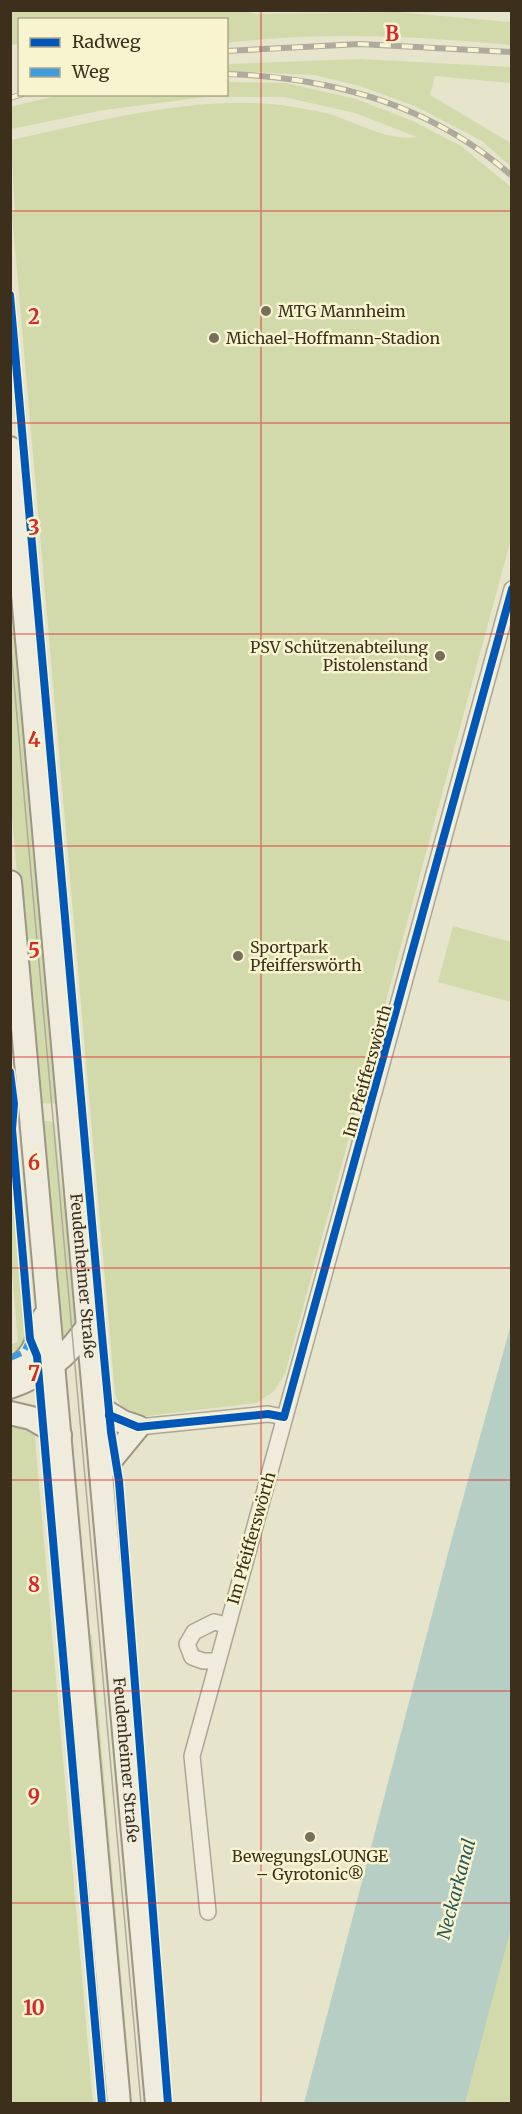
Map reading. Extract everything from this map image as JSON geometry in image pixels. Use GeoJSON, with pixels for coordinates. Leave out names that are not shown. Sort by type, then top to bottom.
{"type":"FeatureCollection","features":[{"type":"Feature","properties":{"kind":"main road","name":"Feudenheimer Straße"},"geometry":{"type":"LineString","coordinates":[[10,448],[157,2103]]}},
{"type":"Feature","properties":{"kind":"main road"},"geometry":{"type":"LineString","coordinates":[[10,882],[118,2103]]}},
{"type":"Feature","properties":{"kind":"main road"},"geometry":{"type":"LineString","coordinates":[[32,1118],[51,1113],[70,1139]]}},
{"type":"Feature","properties":{"kind":"main road"},"geometry":{"type":"LineString","coordinates":[[10,1369],[24,1361],[34,1349],[48,1301]]}},
{"type":"Feature","properties":{"kind":"main road"},"geometry":{"type":"LineString","coordinates":[[10,1387],[54,1366],[74,1347],[88,1326]]}},
{"type":"Feature","properties":{"kind":"main road"},"geometry":{"type":"LineString","coordinates":[[95,1405],[123,1422],[138,1427],[101,1473]]}},
{"type":"Feature","properties":{"kind":"main road"},"geometry":{"type":"LineString","coordinates":[[10,1413],[31,1418],[60,1435]]}},
{"type":"Feature","properties":{"kind":"main road"},"geometry":{"type":"LineString","coordinates":[[74,1600],[90,1625],[100,1627],[114,1620]]}},
{"type":"Feature","properties":{"kind":"street","name":"Im Pfeifferswörth"},"geometry":{"type":"LineString","coordinates":[[208,1912],[192,1756],[226,1625],[512,589]]}},
{"type":"Feature","properties":{"kind":"street"},"geometry":{"type":"LineString","coordinates":[[138,1427],[268,1414],[284,1418]]}},
{"type":"Feature","properties":{"kind":"street","name":"Im Pfeifferswörth"},"geometry":{"type":"LineString","coordinates":[[217,1661],[203,1661],[192,1657],[188,1644],[194,1632],[214,1622],[226,1625]]}},
{"type":"Feature","properties":{"kind":"green space"},"geometry":{"type":"Polygon","coordinates":[[[11,10],[247,10],[254,14],[398,12],[511,22],[511,45],[369,36],[298,37],[228,43],[228,18],[18,18],[18,44],[11,45],[11,10]]]}},
{"type":"Feature","properties":{"kind":"green space"},"geometry":{"type":"Polygon","coordinates":[[[360,59],[511,67],[511,83],[435,76],[430,95],[511,143],[511,167],[482,141],[417,107],[360,86],[314,75],[228,71],[228,64],[360,59]]]}},
{"type":"Feature","properties":{"kind":"green space","name":"Sportpark Pfeifferswörth"},"geometry":{"type":"Polygon","coordinates":[[[228,82],[286,83],[356,99],[413,121],[461,146],[511,187],[511,539],[285,1374],[274,1391],[257,1403],[139,1417],[124,1409],[115,1394],[12,214],[15,212],[11,140],[145,112],[179,107],[248,103],[281,105],[326,113],[383,134],[406,138],[417,137],[355,113],[284,97],[206,97],[104,110],[11,129],[10,107],[56,96],[228,96],[228,82]]]}},
{"type":"Feature","properties":{"kind":"green space"},"geometry":{"type":"Polygon","coordinates":[[[10,535],[60,1104],[37,1103],[11,804],[10,535]]]}},
{"type":"Feature","properties":{"kind":"green space"},"geometry":{"type":"Polygon","coordinates":[[[453,926],[511,942],[511,1002],[438,982],[453,926]]]}},
{"type":"Feature","properties":{"kind":"green space"},"geometry":{"type":"Polygon","coordinates":[[[44,1121],[50,1121],[55,1125],[58,1160],[77,1274],[76,1315],[70,1334],[60,1350],[40,1126],[44,1121]]]}},
{"type":"Feature","properties":{"kind":"green space"},"geometry":{"type":"Polygon","coordinates":[[[11,1178],[26,1341],[21,1349],[11,1353],[10,1345],[18,1342],[10,1250],[11,1178]]]}},
{"type":"Feature","properties":{"kind":"green space"},"geometry":{"type":"Polygon","coordinates":[[[10,1423],[34,1427],[93,2103],[11,2103],[10,1423]]]}},
{"type":"Feature","properties":{"kind":"green space"},"geometry":{"type":"Polygon","coordinates":[[[85,1632],[92,1635],[132,2103],[126,2103],[85,1632]]]}},
{"type":"Feature","properties":{"kind":"green space"},"geometry":{"type":"Polygon","coordinates":[[[107,1634],[148,2103],[144,2103],[102,1635],[107,1634]]]}},
{"type":"Feature","properties":{"kind":"green space"},"geometry":{"type":"Polygon","coordinates":[[[511,1894],[511,2103],[462,2103],[511,1894]]]}},
{"type":"Feature","properties":{"kind":"water","name":"Neckarkanal"},"geometry":{"type":"Polygon","coordinates":[[[511,1324],[511,1928],[465,2103],[304,2103],[451,1542],[511,1324]]]}},
{"type":"Feature","properties":{"kind":"tram line"},"geometry":{"type":"LineString","coordinates":[[10,638],[141,2104]]}},
{"type":"Feature","properties":{"kind":"railway"},"geometry":{"type":"LineString","coordinates":[[228,51],[360,44],[512,52]]}},
{"type":"Feature","properties":{"kind":"railway"},"geometry":{"type":"LineString","coordinates":[[228,74],[304,81],[378,100],[414,113],[448,131],[481,151],[512,176]]}},
{"type":"Feature","properties":{"kind":"railway"},"geometry":{"type":"LineString","coordinates":[[10,98],[18,96]]}},
{"type":"Feature","properties":{"kind":"marked path"},"geometry":{"type":"LineString","coordinates":[[10,1358],[24,1352],[30,1339]]}},
{"type":"Feature","properties":{"kind":"cycle path"},"geometry":{"type":"LineString","coordinates":[[10,295],[101,1325],[111,1432],[119,1481],[168,2104]]}},
{"type":"Feature","properties":{"kind":"cycle path"},"geometry":{"type":"LineString","coordinates":[[109,1415],[138,1427],[268,1414],[284,1417],[512,589]]}},
{"type":"Feature","properties":{"kind":"cycle path"},"geometry":{"type":"LineString","coordinates":[[10,1072],[14,1104],[12,1129],[30,1339],[37,1356],[102,2104]]}},
{"type":"Feature","properties":{"kind":"place","name":"MTG Mannheim"},"geometry":{"type":"Point","coordinates":[266,311]}},
{"type":"Feature","properties":{"kind":"place","name":"Michael-Hoffmann-Stadion"},"geometry":{"type":"Point","coordinates":[214,338]}},
{"type":"Feature","properties":{"kind":"place","name":"PSV Schützenabteilung Pistolenstand"},"geometry":{"type":"Point","coordinates":[440,656]}},
{"type":"Feature","properties":{"kind":"place","name":"Sportpark Pfeifferswörth"},"geometry":{"type":"Point","coordinates":[238,956]}},
{"type":"Feature","properties":{"kind":"place","name":"BewegungsLOUNGE – Gyrotonic®"},"geometry":{"type":"Point","coordinates":[310,1837]}}]}
